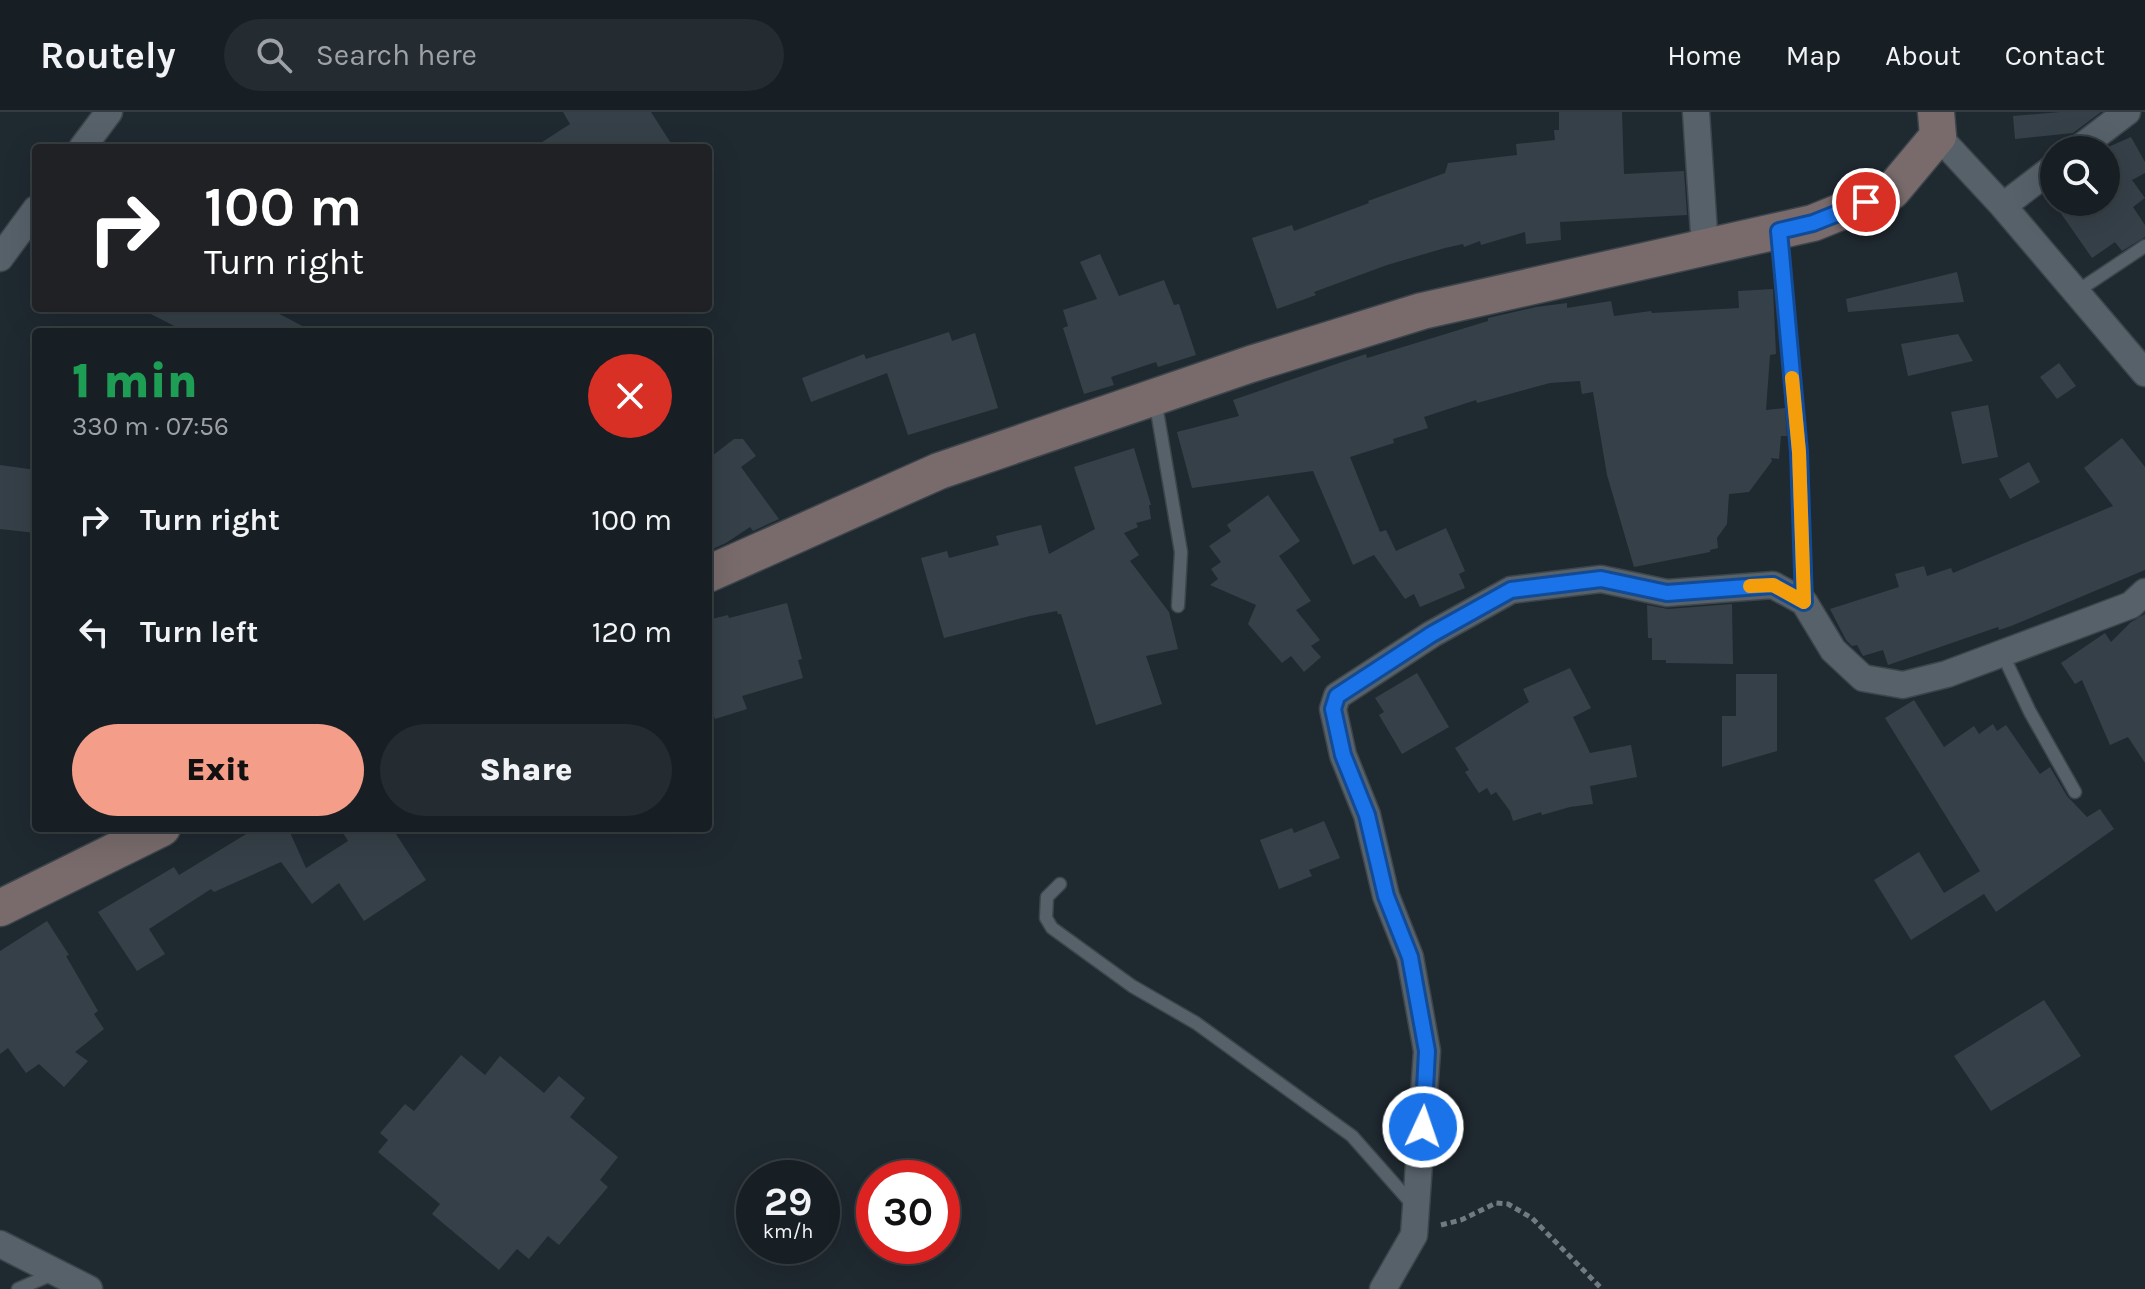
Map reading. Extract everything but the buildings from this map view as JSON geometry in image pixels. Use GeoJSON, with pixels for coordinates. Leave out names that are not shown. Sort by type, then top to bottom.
{"type":"FeatureCollection","features":[{"type":"Feature","properties":{"kind":"street"},"geometry":{"type":"LineString","coordinates":[[85,144],[109,112]]}},
{"type":"Feature","properties":{"kind":"street"},"geometry":{"type":"LineString","coordinates":[[1696,112],[1705,248]]}},
{"type":"Feature","properties":{"kind":"street"},"geometry":{"type":"LineString","coordinates":[[2095,136],[2127,112]]}},
{"type":"Feature","properties":{"kind":"street"},"geometry":{"type":"LineString","coordinates":[[712,572],[939,471],[1154,396],[1422,311],[1813,223],[1892,191],[1937,124],[2145,373]]}},
{"type":"Feature","properties":{"kind":"street"},"geometry":{"type":"LineString","coordinates":[[2003,206],[2040,178]]}},
{"type":"Feature","properties":{"kind":"street"},"geometry":{"type":"LineString","coordinates":[[0,258],[32,214]]}},
{"type":"Feature","properties":{"kind":"street"},"geometry":{"type":"LineString","coordinates":[[1383,1289],[1416,1223],[1427,1051],[1410,957],[1386,896],[1367,815],[1343,755],[1333,709],[1337,696],[1432,634],[1511,590],[1601,579],[1667,593],[1773,585],[1804,602],[1833,650],[1863,678],[1903,685],[1947,674],[2131,605],[2145,592]]}},
{"type":"Feature","properties":{"kind":"street"},"geometry":{"type":"LineString","coordinates":[[0,908],[154,832]]}},
{"type":"Feature","properties":{"kind":"street"},"geometry":{"type":"LineString","coordinates":[[0,1244],[89,1289]]}},
{"type":"Feature","properties":{"kind":"lane"},"geometry":{"type":"LineString","coordinates":[[1779,231],[1799,452],[1804,602]]}},
{"type":"Feature","properties":{"kind":"lane"},"geometry":{"type":"LineString","coordinates":[[2076,292],[2145,246]]}},
{"type":"Feature","properties":{"kind":"lane"},"geometry":{"type":"LineString","coordinates":[[1154,396],[1181,552],[1178,606]]}},
{"type":"Feature","properties":{"kind":"lane"},"geometry":{"type":"LineString","coordinates":[[2002,653],[2030,712],[2075,792]]}},
{"type":"Feature","properties":{"kind":"lane"},"geometry":{"type":"LineString","coordinates":[[1060,884],[1047,897],[1046,918],[1052,928],[1132,986],[1196,1023],[1352,1136],[1416,1223]]}},
{"type":"Feature","properties":{"kind":"lane"},"geometry":{"type":"LineString","coordinates":[[18,1289],[58,1272]]}},
{"type":"Feature","properties":{"kind":"path"},"geometry":{"type":"LineString","coordinates":[[1416,1223],[1461,1220],[1496,1203],[1508,1204],[1532,1218],[1602,1289]]}},
{"type":"Feature","properties":{"kind":"slow traffic"},"geometry":{"type":"LineString","coordinates":[[1750,586],[1773,585],[1804,602],[1799,452],[1792,378]]}},
{"type":"Feature","properties":{"kind":"route"},"geometry":{"type":"LineString","coordinates":[[1423,1127],[1427,1051],[1410,957],[1386,896],[1367,815],[1343,755],[1333,709],[1337,696],[1432,634],[1511,590],[1601,579],[1667,593],[1773,585],[1804,602],[1799,452],[1779,231],[1813,223],[1866,202]]}}]}
